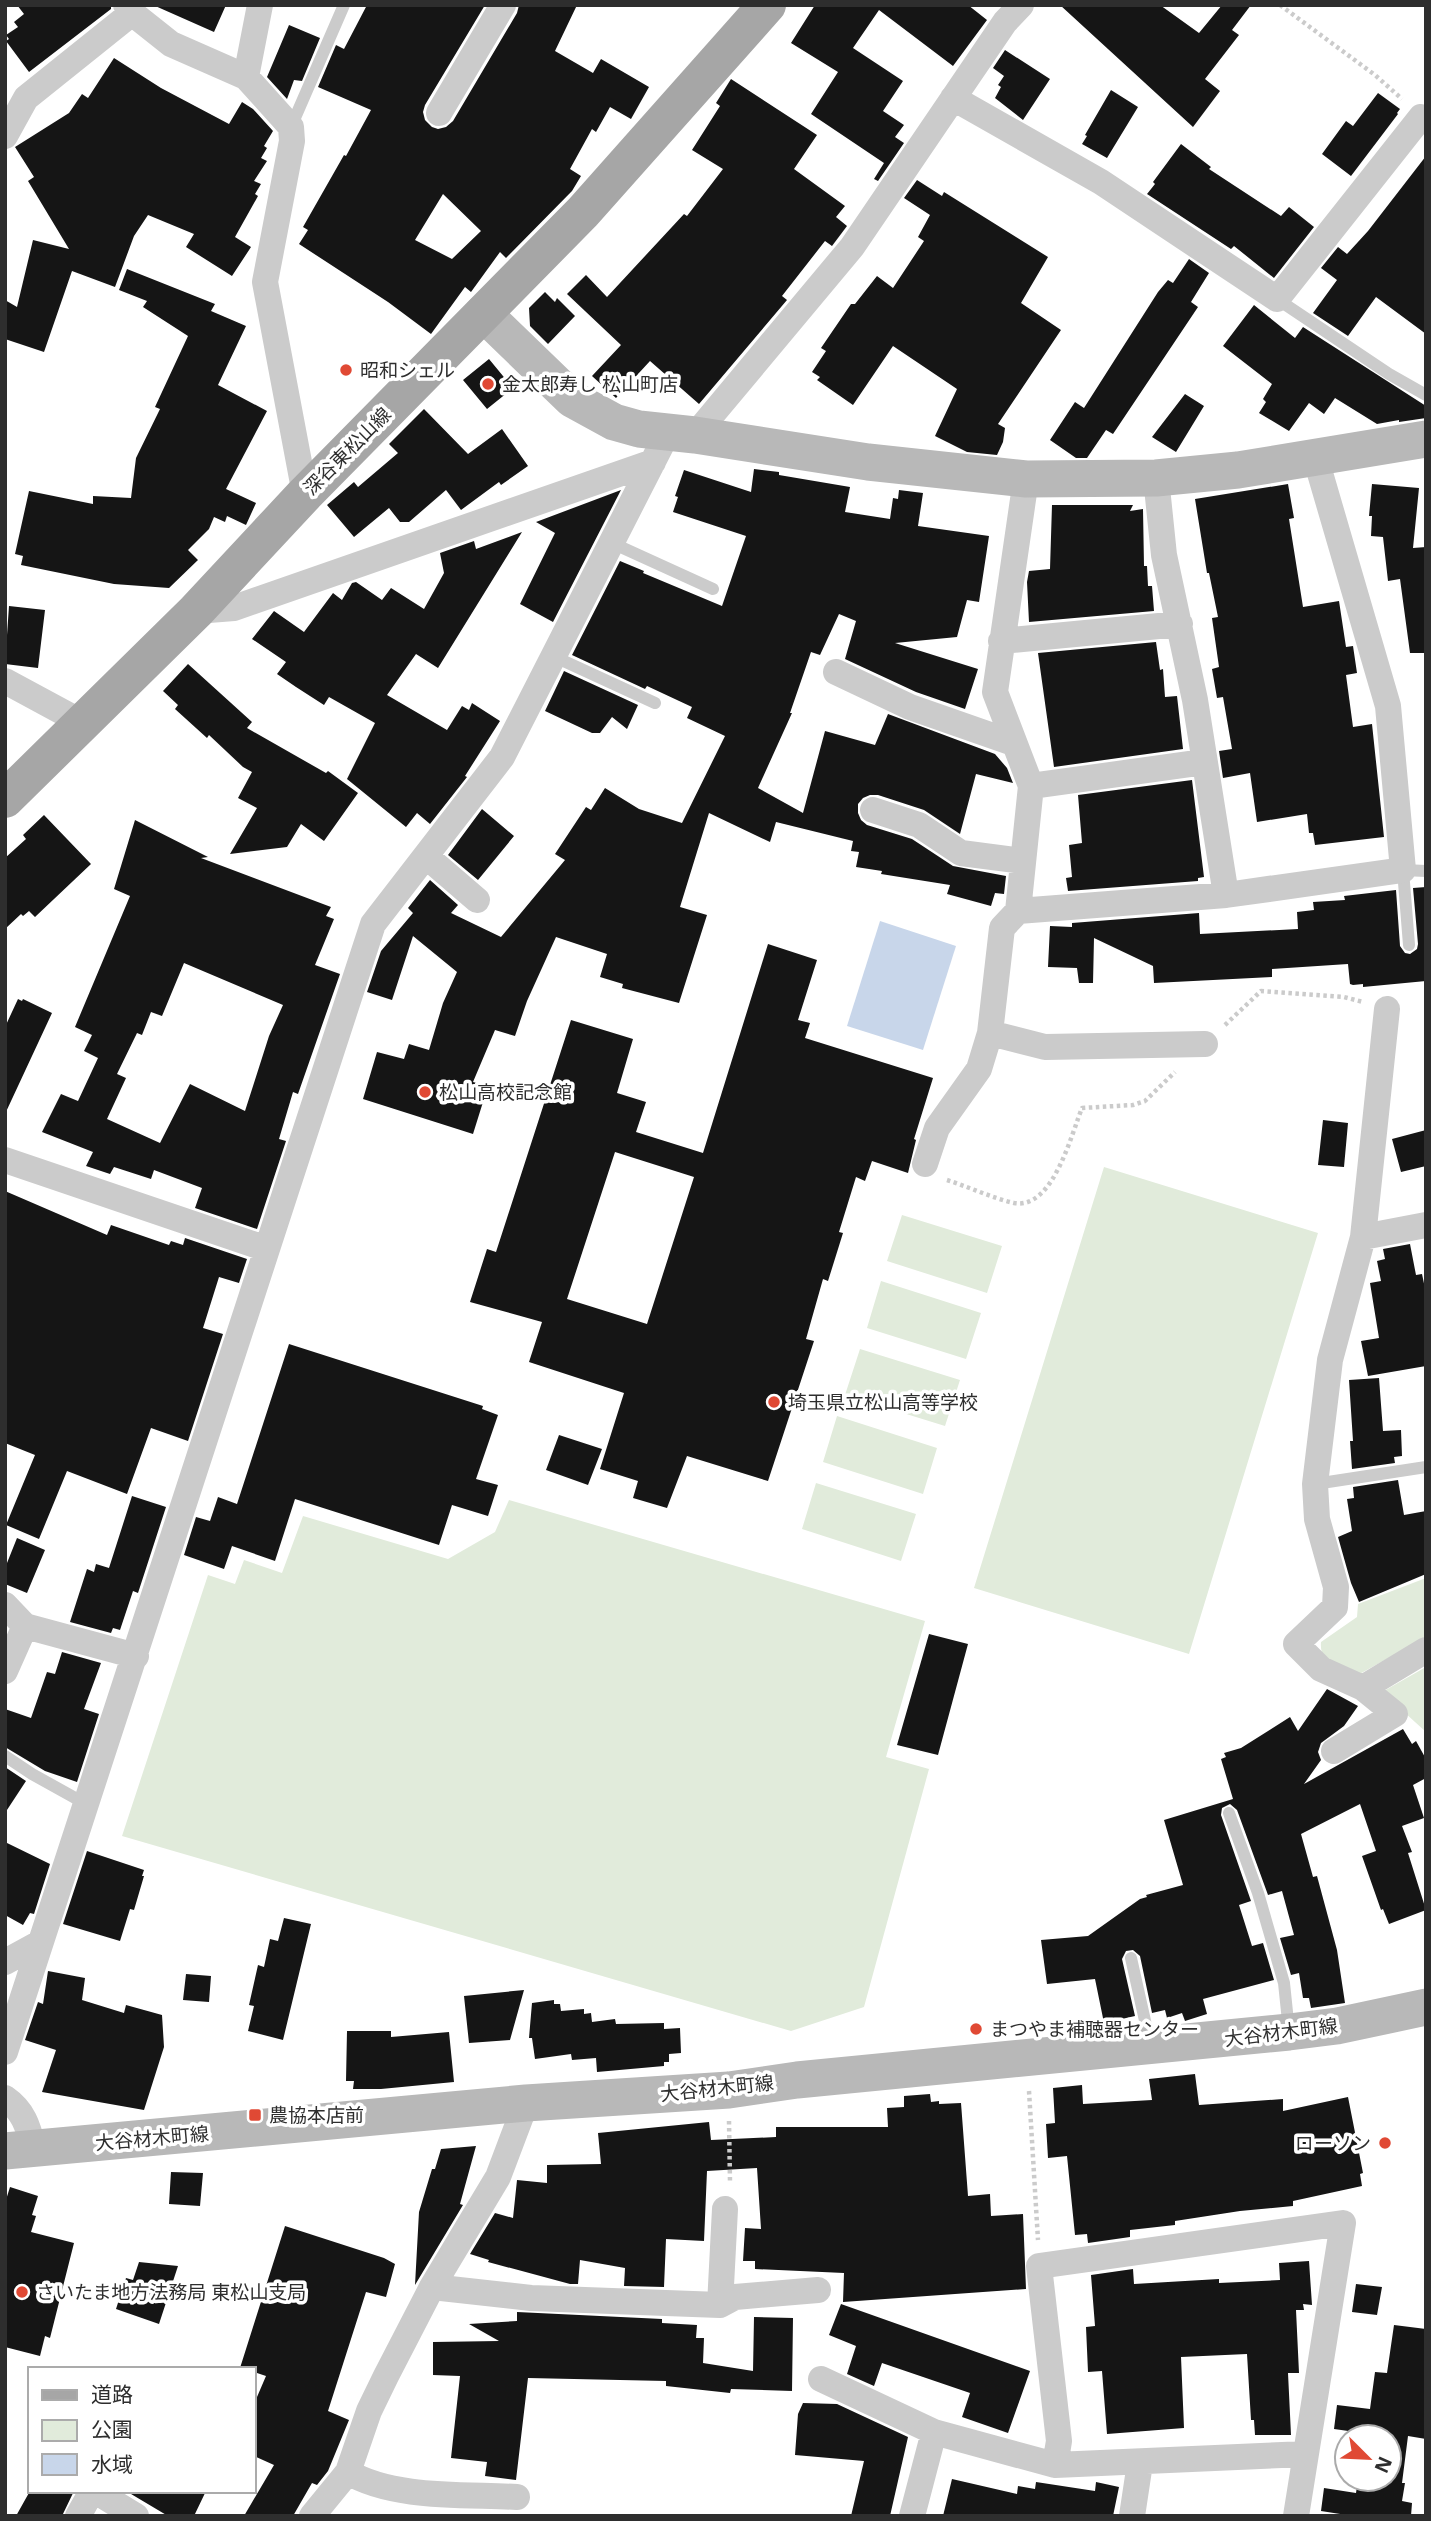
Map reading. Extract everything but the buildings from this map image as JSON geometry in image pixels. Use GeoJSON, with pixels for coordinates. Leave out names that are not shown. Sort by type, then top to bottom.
{"type":"FeatureCollection","features":[{"type":"Feature","properties":{"kind":"main road","name":"深谷東松山線"},"geometry":{"type":"LineString","coordinates":[[5,799],[196,611],[305,494],[583,212],[767,5]]}},
{"type":"Feature","properties":{"kind":"main road"},"geometry":{"type":"LineString","coordinates":[[483,313],[572,399],[614,422],[672,443],[1026,479],[1156,478],[1238,470],[1426,439]]}},
{"type":"Feature","properties":{"kind":"main road","name":"大谷材木町線"},"geometry":{"type":"LineString","coordinates":[[19,2150],[526,2103],[729,2090],[797,2080],[1289,2032],[1337,2026],[1426,2007]]}},
{"type":"Feature","properties":{"kind":"street"},"geometry":{"type":"LineString","coordinates":[[246,77],[260,5]]}},
{"type":"Feature","properties":{"kind":"street"},"geometry":{"type":"LineString","coordinates":[[439,113],[503,5]]}},
{"type":"Feature","properties":{"kind":"street"},"geometry":{"type":"LineString","coordinates":[[5,2052],[373,924],[502,757],[612,542],[672,443],[852,247],[1005,22],[1021,5]]}},
{"type":"Feature","properties":{"kind":"street"},"geometry":{"type":"LineString","coordinates":[[5,136],[26,98],[129,9],[171,44],[246,77],[291,127],[292,141],[265,282],[305,494]]}},
{"type":"Feature","properties":{"kind":"street"},"geometry":{"type":"LineString","coordinates":[[953,98],[1101,182],[1277,299],[1421,117]]}},
{"type":"Feature","properties":{"kind":"street"},"geometry":{"type":"LineString","coordinates":[[196,611],[234,608],[672,443]]}},
{"type":"Feature","properties":{"kind":"street"},"geometry":{"type":"LineString","coordinates":[[1017,911],[1226,895],[1414,870],[1388,706],[1315,456]]}},
{"type":"Feature","properties":{"kind":"street"},"geometry":{"type":"LineString","coordinates":[[1156,478],[1164,555],[1195,700],[1226,895]]}},
{"type":"Feature","properties":{"kind":"street"},"geometry":{"type":"LineString","coordinates":[[925,1164],[937,1129],[979,1069],[990,1032],[1002,928],[1017,911],[1031,786],[995,692],[1026,479]]}},
{"type":"Feature","properties":{"kind":"street"},"geometry":{"type":"LineString","coordinates":[[1001,641],[1180,624]]}},
{"type":"Feature","properties":{"kind":"street"},"geometry":{"type":"LineString","coordinates":[[836,672],[910,707],[1013,743]]}},
{"type":"Feature","properties":{"kind":"street"},"geometry":{"type":"LineString","coordinates":[[5,681],[81,722]]}},
{"type":"Feature","properties":{"kind":"street"},"geometry":{"type":"LineString","coordinates":[[1031,786],[1203,762]]}},
{"type":"Feature","properties":{"kind":"street"},"geometry":{"type":"LineString","coordinates":[[873,810],[919,825],[961,853],[1022,862]]}},
{"type":"Feature","properties":{"kind":"street"},"geometry":{"type":"LineString","coordinates":[[427,857],[477,900]]}},
{"type":"Feature","properties":{"kind":"street"},"geometry":{"type":"LineString","coordinates":[[1334,1751],[1395,1714],[1363,1688],[1321,1669],[1296,1644],[1335,1607],[1336,1587],[1317,1520],[1315,1484],[1330,1360],[1363,1237],[1387,1009]]}},
{"type":"Feature","properties":{"kind":"street"},"geometry":{"type":"LineString","coordinates":[[990,1032],[1045,1047],[1205,1044]]}},
{"type":"Feature","properties":{"kind":"street"},"geometry":{"type":"LineString","coordinates":[[5,1160],[267,1249]]}},
{"type":"Feature","properties":{"kind":"street"},"geometry":{"type":"LineString","coordinates":[[1363,1237],[1426,1225]]}},
{"type":"Feature","properties":{"kind":"street"},"geometry":{"type":"LineString","coordinates":[[5,1605],[25,1626],[136,1656]]}},
{"type":"Feature","properties":{"kind":"street"},"geometry":{"type":"LineString","coordinates":[[5,1671],[25,1626]]}},
{"type":"Feature","properties":{"kind":"street"},"geometry":{"type":"LineString","coordinates":[[1363,1688],[1426,1650]]}},
{"type":"Feature","properties":{"kind":"street"},"geometry":{"type":"LineString","coordinates":[[5,1962],[40,1943]]}},
{"type":"Feature","properties":{"kind":"street"},"geometry":{"type":"LineString","coordinates":[[5,2098],[16,2105],[27,2123],[19,2150]]}},
{"type":"Feature","properties":{"kind":"street"},"geometry":{"type":"LineString","coordinates":[[312,2516],[348,2472],[369,2411],[432,2287],[498,2177],[526,2103]]}},
{"type":"Feature","properties":{"kind":"street"},"geometry":{"type":"LineString","coordinates":[[720,2305],[725,2209]]}},
{"type":"Feature","properties":{"kind":"street"},"geometry":{"type":"LineString","coordinates":[[1055,2465],[1059,2441],[1039,2266],[1343,2222],[1296,2516]]}},
{"type":"Feature","properties":{"kind":"street"},"geometry":{"type":"LineString","coordinates":[[432,2287],[531,2298],[720,2305],[735,2297],[818,2290]]}},
{"type":"Feature","properties":{"kind":"street"},"geometry":{"type":"LineString","coordinates":[[821,2379],[934,2432],[1055,2465],[1306,2454]]}},
{"type":"Feature","properties":{"kind":"street"},"geometry":{"type":"LineString","coordinates":[[912,2516],[934,2432]]}},
{"type":"Feature","properties":{"kind":"street"},"geometry":{"type":"LineString","coordinates":[[1132,2516],[1140,2463]]}},
{"type":"Feature","properties":{"kind":"street"},"geometry":{"type":"LineString","coordinates":[[348,2472],[363,2481],[414,2491],[517,2497]]}},
{"type":"Feature","properties":{"kind":"street"},"geometry":{"type":"LineString","coordinates":[[79,2516],[93,2493]]}},
{"type":"Feature","properties":{"kind":"street"},"geometry":{"type":"LineString","coordinates":[[97,2493],[136,2516]]}},
{"type":"Feature","properties":{"kind":"lane"},"geometry":{"type":"LineString","coordinates":[[291,127],[344,5]]}},
{"type":"Feature","properties":{"kind":"lane"},"geometry":{"type":"LineString","coordinates":[[1277,299],[1389,374],[1426,395]]}},
{"type":"Feature","properties":{"kind":"lane"},"geometry":{"type":"LineString","coordinates":[[612,542],[713,589]]}},
{"type":"Feature","properties":{"kind":"lane"},"geometry":{"type":"LineString","coordinates":[[555,657],[654,703]]}},
{"type":"Feature","properties":{"kind":"lane"},"geometry":{"type":"LineString","coordinates":[[1409,945],[1414,870]]}},
{"type":"Feature","properties":{"kind":"lane"},"geometry":{"type":"LineString","coordinates":[[1315,1484],[1426,1467]]}},
{"type":"Feature","properties":{"kind":"lane"},"geometry":{"type":"LineString","coordinates":[[5,1756],[86,1804]]}},
{"type":"Feature","properties":{"kind":"lane"},"geometry":{"type":"LineString","coordinates":[[1229,1813],[1258,1893],[1284,1983],[1289,2032]]}},
{"type":"Feature","properties":{"kind":"lane"},"geometry":{"type":"LineString","coordinates":[[1131,1958],[1151,2046]]}},
{"type":"Feature","properties":{"kind":"path"},"geometry":{"type":"LineString","coordinates":[[1280,5],[1375,75],[1421,117]]}},
{"type":"Feature","properties":{"kind":"path"},"geometry":{"type":"LineString","coordinates":[[925,1164],[936,1176],[1017,1203],[1036,1200],[1051,1184]]}},
{"type":"Feature","properties":{"kind":"path"},"geometry":{"type":"LineString","coordinates":[[1027,2059],[1039,2266]]}},
{"type":"Feature","properties":{"kind":"path"},"geometry":{"type":"LineString","coordinates":[[725,2209],[730,2202],[729,2090]]}},
{"type":"Feature","properties":{"kind":"green space"},"geometry":{"type":"Polygon","coordinates":[[[1104,1167],[1318,1233],[1189,1654],[974,1588],[1104,1167]]]}},
{"type":"Feature","properties":{"kind":"green space"},"geometry":{"type":"Polygon","coordinates":[[[902,1215],[1002,1246],[987,1293],[887,1261],[902,1215]]]}},
{"type":"Feature","properties":{"kind":"green space"},"geometry":{"type":"Polygon","coordinates":[[[881,1281],[981,1313],[966,1359],[867,1328],[881,1281]]]}},
{"type":"Feature","properties":{"kind":"green space"},"geometry":{"type":"Polygon","coordinates":[[[860,1349],[960,1380],[945,1426],[845,1395],[860,1349]]]}},
{"type":"Feature","properties":{"kind":"green space"},"geometry":{"type":"Polygon","coordinates":[[[837,1416],[937,1448],[923,1494],[823,1462],[837,1416]]]}},
{"type":"Feature","properties":{"kind":"green space"},"geometry":{"type":"Polygon","coordinates":[[[816,1483],[916,1514],[901,1561],[802,1529],[816,1483]]]}},
{"type":"Feature","properties":{"kind":"green space"},"geometry":{"type":"Polygon","coordinates":[[[509,1500],[925,1621],[886,1757],[929,1769],[864,2007],[791,2031],[122,1836],[208,1575],[235,1584],[244,1560],[282,1573],[303,1516],[448,1559],[495,1532],[509,1500]]]}},
{"type":"Feature","properties":{"kind":"green space"},"geometry":{"type":"Polygon","coordinates":[[[1426,1578],[1426,1637],[1356,1676],[1337,1668],[1323,1655],[1321,1642],[1357,1617],[1358,1604],[1426,1578]]]}},
{"type":"Feature","properties":{"kind":"green space"},"geometry":{"type":"Polygon","coordinates":[[[1426,1667],[1426,1732],[1382,1692],[1426,1667]]]}},
{"type":"Feature","properties":{"kind":"water"},"geometry":{"type":"Polygon","coordinates":[[[880,921],[956,946],[923,1050],[847,1026],[880,921]]]}},
{"type":"Feature","properties":{"kind":"place","name":"昭和シェル"},"geometry":{"type":"Point","coordinates":[346,370]}},
{"type":"Feature","properties":{"kind":"place","name":"金太郎寿し 松山町店"},"geometry":{"type":"Point","coordinates":[488,384]}},
{"type":"Feature","properties":{"kind":"place","name":"松山高校記念館"},"geometry":{"type":"Point","coordinates":[425,1092]}},
{"type":"Feature","properties":{"kind":"place","name":"埼玉県立松山高等学校"},"geometry":{"type":"Point","coordinates":[774,1402]}},
{"type":"Feature","properties":{"kind":"place","name":"まつやま補聴器センター"},"geometry":{"type":"Point","coordinates":[976,2029]}},
{"type":"Feature","properties":{"kind":"place","name":"農協本店前"},"geometry":{"type":"Point","coordinates":[255,2115]}},
{"type":"Feature","properties":{"kind":"place","name":"ローソン"},"geometry":{"type":"Point","coordinates":[1385,2143]}},
{"type":"Feature","properties":{"kind":"place","name":"さいたま地方法務局 東松山支局"},"geometry":{"type":"Point","coordinates":[22,2292]}}]}
